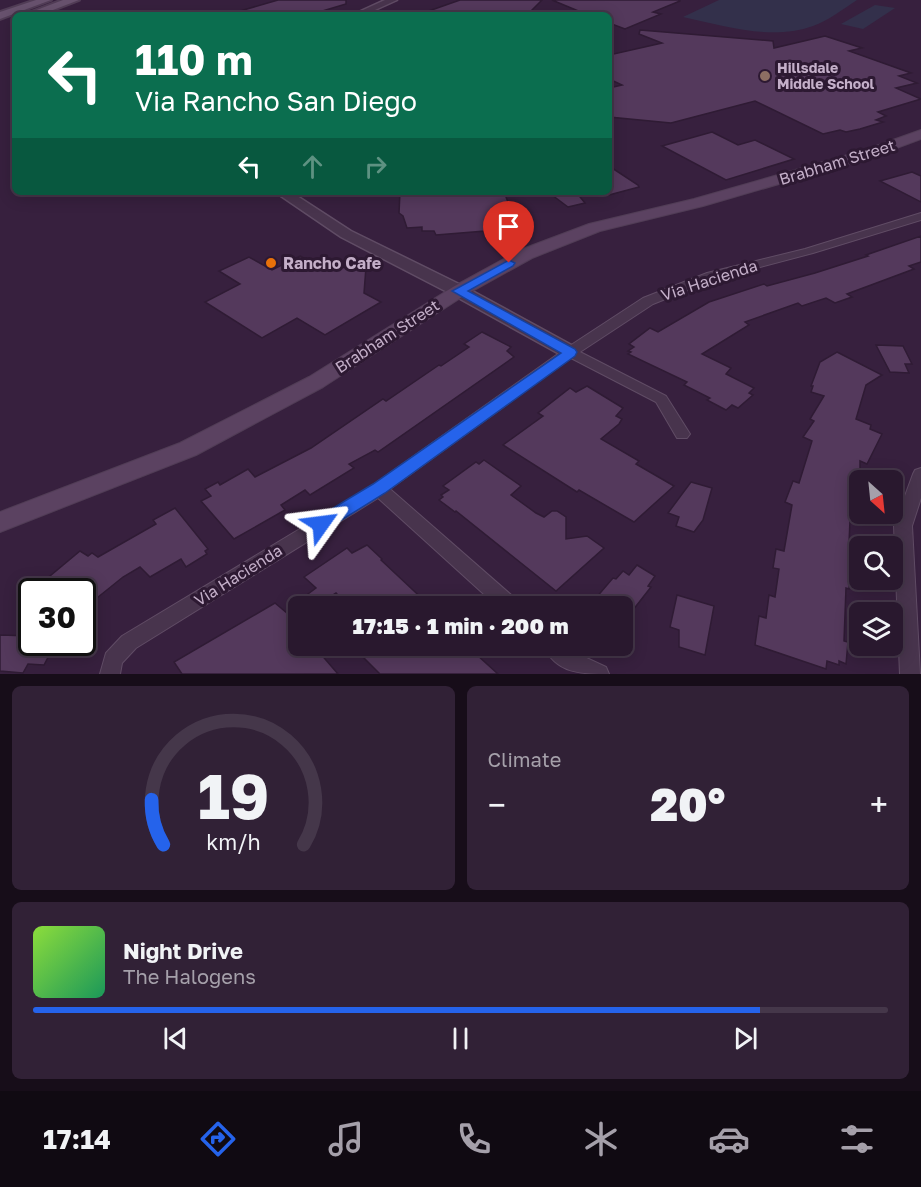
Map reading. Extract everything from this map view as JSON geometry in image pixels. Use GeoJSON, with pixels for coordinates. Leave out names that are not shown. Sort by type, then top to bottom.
{"type":"FeatureCollection","features":[{"type":"Feature","properties":{"kind":"main road"},"geometry":{"type":"LineString","coordinates":[[0,16],[46,0]]}},
{"type":"Feature","properties":{"kind":"main road"},"geometry":{"type":"LineString","coordinates":[[39,12],[74,0]]}},
{"type":"Feature","properties":{"kind":"main road","name":"Brabham Street"},"geometry":{"type":"LineString","coordinates":[[0,522],[188,449],[316,382],[459,291],[526,254],[596,227],[698,203],[870,153],[921,134]]}},
{"type":"Feature","properties":{"kind":"street"},"geometry":{"type":"LineString","coordinates":[[363,12],[393,0]]}},
{"type":"Feature","properties":{"kind":"street"},"geometry":{"type":"LineString","coordinates":[[287,195],[346,234],[459,291],[661,399],[682,434]]}},
{"type":"Feature","properties":{"kind":"street","name":"Via Hacienda"},"geometry":{"type":"LineString","coordinates":[[110,674],[113,659],[129,642],[379,489],[570,352],[648,301],[684,285],[809,251],[921,216]]}},
{"type":"Feature","properties":{"kind":"street"},"geometry":{"type":"LineString","coordinates":[[910,674],[903,526],[921,474]]}},
{"type":"Feature","properties":{"kind":"street"},"geometry":{"type":"LineString","coordinates":[[379,489],[499,596]]}},
{"type":"Feature","properties":{"kind":"street"},"geometry":{"type":"LineString","coordinates":[[565,656],[598,674]]}},
{"type":"Feature","properties":{"kind":"shaded area"},"geometry":{"type":"Polygon","coordinates":[[[719,0],[857,0],[819,24],[781,32],[732,28],[683,17],[719,0]]]}},
{"type":"Feature","properties":{"kind":"shaded area"},"geometry":{"type":"Polygon","coordinates":[[[875,5],[895,8],[863,29],[841,24],[875,5]]]}},
{"type":"Feature","properties":{"kind":"building"},"geometry":{"type":"Polygon","coordinates":[[[278,0],[346,0],[346,4],[319,12],[240,11],[278,0]]]}},
{"type":"Feature","properties":{"kind":"building"},"geometry":{"type":"Polygon","coordinates":[[[460,0],[542,0],[530,12],[426,12],[460,0]]]}},
{"type":"Feature","properties":{"kind":"building"},"geometry":{"type":"Polygon","coordinates":[[[552,0],[680,0],[653,12],[661,14],[625,29],[612,24],[612,12],[581,12],[552,0]]]}},
{"type":"Feature","properties":{"kind":"building"},"geometry":{"type":"Polygon","coordinates":[[[640,30],[773,41],[774,48],[825,36],[862,48],[849,51],[911,73],[899,76],[917,83],[896,88],[921,99],[878,112],[886,116],[876,120],[883,122],[846,132],[840,130],[823,134],[755,101],[671,123],[612,117],[612,87],[622,85],[612,80],[612,54],[662,43],[639,34],[640,30]]]}},
{"type":"Feature","properties":{"kind":"building"},"geometry":{"type":"Polygon","coordinates":[[[712,132],[738,145],[755,140],[794,159],[726,180],[662,146],[712,132]]]}},
{"type":"Feature","properties":{"kind":"building"},"geometry":{"type":"Polygon","coordinates":[[[612,168],[638,185],[639,187],[612,194],[612,168]]]}},
{"type":"Feature","properties":{"kind":"building"},"geometry":{"type":"Polygon","coordinates":[[[912,172],[921,176],[921,202],[880,181],[912,172]]]}},
{"type":"Feature","properties":{"kind":"building"},"geometry":{"type":"Polygon","coordinates":[[[400,195],[505,195],[508,202],[513,202],[516,217],[511,217],[511,225],[497,225],[485,231],[436,235],[434,231],[422,231],[422,227],[407,228],[403,216],[399,213],[400,195]]]}},
{"type":"Feature","properties":{"kind":"building"},"geometry":{"type":"Polygon","coordinates":[[[552,195],[578,195],[585,203],[568,207],[552,195]]]}},
{"type":"Feature","properties":{"kind":"building"},"geometry":{"type":"Polygon","coordinates":[[[921,236],[921,262],[909,266],[914,269],[847,294],[852,297],[835,303],[826,298],[802,306],[798,303],[745,322],[749,325],[702,354],[731,368],[726,374],[754,388],[749,393],[753,395],[738,408],[732,405],[726,410],[707,400],[710,398],[684,385],[687,382],[628,354],[631,352],[628,351],[634,347],[629,344],[650,328],[658,332],[709,302],[764,284],[767,286],[815,273],[921,236]]]}},
{"type":"Feature","properties":{"kind":"building"},"geometry":{"type":"Polygon","coordinates":[[[300,256],[322,268],[366,267],[364,293],[381,302],[325,335],[297,318],[262,338],[205,302],[240,284],[219,271],[249,257],[272,270],[300,256]]]}},
{"type":"Feature","properties":{"kind":"building"},"geometry":{"type":"Polygon","coordinates":[[[482,332],[511,347],[507,351],[514,357],[378,452],[375,450],[349,464],[354,468],[310,495],[305,490],[281,505],[285,510],[234,539],[201,501],[211,496],[205,489],[218,482],[220,485],[248,469],[255,477],[311,448],[383,399],[386,401],[439,365],[441,366],[469,347],[464,344],[482,332]]]}},
{"type":"Feature","properties":{"kind":"building"},"geometry":{"type":"Polygon","coordinates":[[[876,345],[903,346],[912,364],[905,364],[909,373],[890,372],[876,345]]]}},
{"type":"Feature","properties":{"kind":"building"},"geometry":{"type":"Polygon","coordinates":[[[837,352],[882,375],[866,385],[856,419],[871,425],[870,429],[882,434],[867,464],[860,461],[860,470],[849,470],[849,589],[846,588],[844,641],[848,642],[846,664],[839,661],[839,665],[827,661],[826,669],[755,645],[759,616],[766,618],[769,595],[775,597],[779,569],[773,568],[776,549],[784,551],[792,505],[785,502],[793,481],[799,483],[812,441],[803,437],[814,421],[810,419],[824,396],[811,392],[820,362],[837,352]]]}},
{"type":"Feature","properties":{"kind":"building"},"geometry":{"type":"Polygon","coordinates":[[[587,386],[623,408],[616,416],[622,419],[619,424],[601,439],[639,461],[636,464],[674,486],[634,522],[579,490],[577,492],[503,445],[543,416],[538,413],[570,388],[576,392],[587,386]]]}},
{"type":"Feature","properties":{"kind":"building"},"geometry":{"type":"Polygon","coordinates":[[[484,460],[521,486],[511,495],[536,513],[544,517],[552,511],[557,511],[566,517],[566,539],[587,536],[604,548],[556,591],[439,500],[443,497],[441,495],[449,490],[443,486],[476,462],[479,464],[484,460]]]}},
{"type":"Feature","properties":{"kind":"building"},"geometry":{"type":"Polygon","coordinates":[[[691,482],[712,488],[703,520],[694,532],[676,526],[679,517],[668,513],[691,482]]]}},
{"type":"Feature","properties":{"kind":"building"},"geometry":{"type":"Polygon","coordinates":[[[175,508],[208,549],[205,551],[207,554],[186,567],[181,559],[150,577],[140,567],[123,577],[96,599],[96,578],[48,578],[80,551],[88,556],[92,553],[98,557],[156,524],[153,520],[175,508]]]}},
{"type":"Feature","properties":{"kind":"building"},"geometry":{"type":"Polygon","coordinates":[[[367,545],[419,596],[339,596],[336,593],[331,596],[310,596],[308,594],[316,588],[304,577],[347,548],[352,553],[367,545]]]}},
{"type":"Feature","properties":{"kind":"building"},"geometry":{"type":"Polygon","coordinates":[[[637,565],[655,576],[648,586],[651,587],[633,610],[633,596],[598,596],[613,578],[616,579],[623,571],[629,575],[637,565]]]}},
{"type":"Feature","properties":{"kind":"building"},"geometry":{"type":"Polygon","coordinates":[[[677,595],[714,606],[705,655],[679,647],[679,630],[670,627],[677,595]]]}},
{"type":"Feature","properties":{"kind":"building"},"geometry":{"type":"Polygon","coordinates":[[[275,603],[288,612],[288,656],[322,656],[338,674],[182,674],[174,662],[275,603]]]}},
{"type":"Feature","properties":{"kind":"building"},"geometry":{"type":"Polygon","coordinates":[[[0,635],[18,636],[18,656],[49,656],[44,665],[28,664],[23,673],[0,671],[0,635]]]}},
{"type":"Feature","properties":{"kind":"building"},"geometry":{"type":"Polygon","coordinates":[[[362,656],[478,656],[498,674],[380,674],[362,656]]]}},
{"type":"Feature","properties":{"kind":"place","name":"Hillsdale Middle School"},"geometry":{"type":"Point","coordinates":[765,76]}},
{"type":"Feature","properties":{"kind":"place","name":"Rancho Cafe"},"geometry":{"type":"Point","coordinates":[271,263]}},
{"type":"Feature","properties":{"kind":"route"},"geometry":{"type":"LineString","coordinates":[[321,524],[379,489],[570,352],[459,291],[509,263]]}}]}
